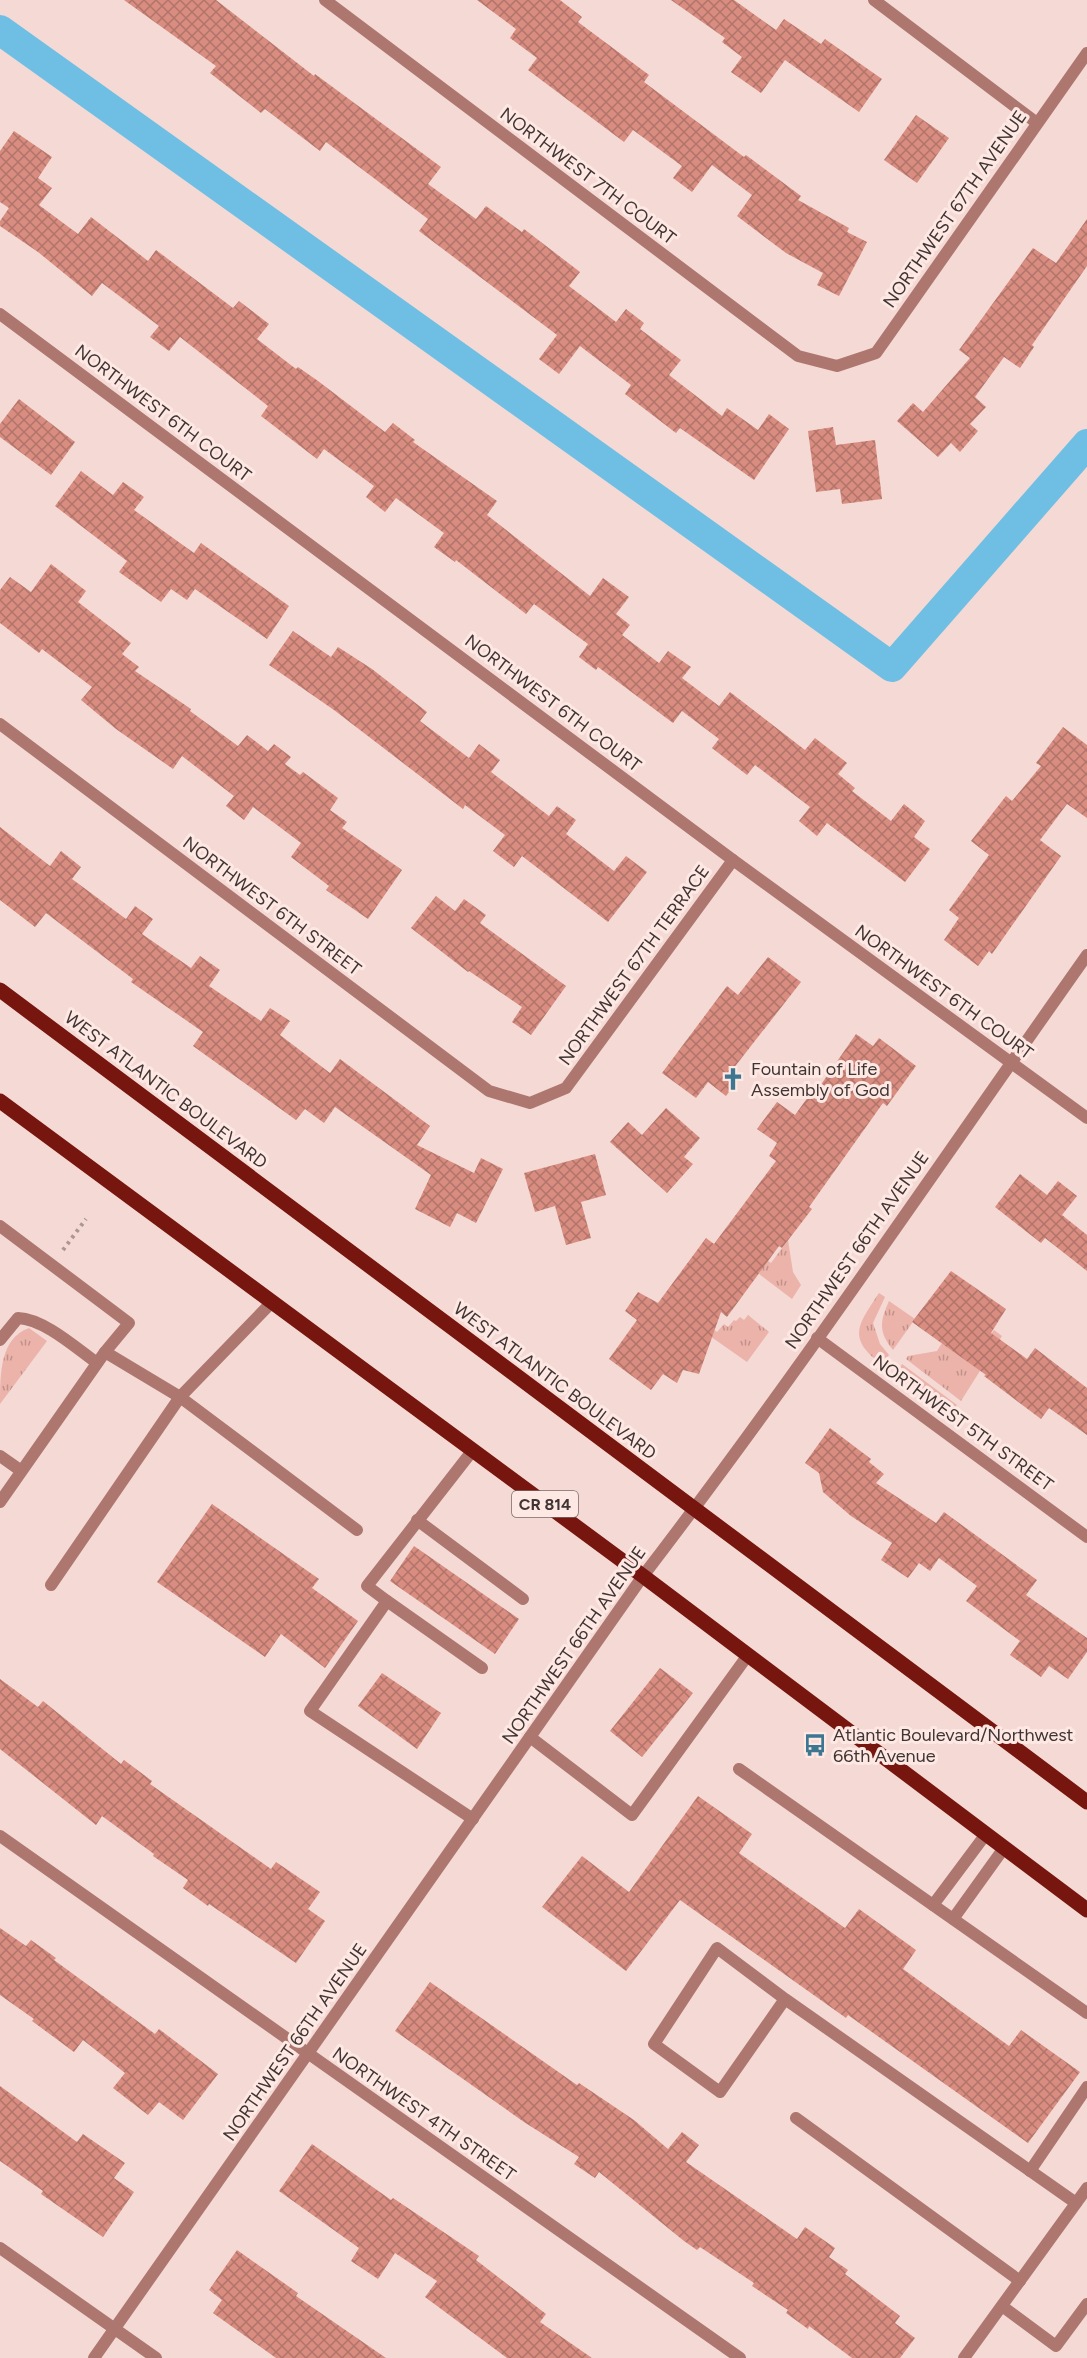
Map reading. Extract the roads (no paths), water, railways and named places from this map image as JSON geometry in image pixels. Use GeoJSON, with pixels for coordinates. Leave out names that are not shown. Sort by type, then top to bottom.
{"type":"FeatureCollection","features":[{"type":"Feature","properties":{"kind":"main road","name":"WEST ATLANTIC BOULEVARD"},"geometry":{"type":"LineString","coordinates":[[0,990],[1087,1802]]}},
{"type":"Feature","properties":{"kind":"main road","name":"CR 814"},"geometry":{"type":"LineString","coordinates":[[0,1101],[643,1576],[1087,1910]]}},
{"type":"Feature","properties":{"kind":"street","name":"NORTHWEST 7TH COURT"},"geometry":{"type":"LineString","coordinates":[[325,0],[798,356],[837,366]]}},
{"type":"Feature","properties":{"kind":"street"},"geometry":{"type":"LineString","coordinates":[[874,0],[1037,123]]}},
{"type":"Feature","properties":{"kind":"street","name":"NORTHWEST 67TH AVENUE"},"geometry":{"type":"LineString","coordinates":[[837,366],[876,353],[1087,53]]}},
{"type":"Feature","properties":{"kind":"street","name":"NORTHWEST 6TH COURT"},"geometry":{"type":"LineString","coordinates":[[0,314],[733,860],[1087,1118]]}},
{"type":"Feature","properties":{"kind":"street","name":"NORTHWEST 6TH STREET"},"geometry":{"type":"LineString","coordinates":[[0,724],[489,1091],[530,1103]]}},
{"type":"Feature","properties":{"kind":"street","name":"NORTHWEST 67TH TERRACE"},"geometry":{"type":"LineString","coordinates":[[530,1103],[566,1088],[733,860]]}},
{"type":"Feature","properties":{"kind":"street","name":"NORTHWEST 66TH AVENUE"},"geometry":{"type":"LineString","coordinates":[[94,2358],[643,1576],[817,1338],[1087,955]]}},
{"type":"Feature","properties":{"kind":"street"},"geometry":{"type":"LineString","coordinates":[[0,1226],[129,1323],[97,1363],[20,1470],[0,1502]]}},
{"type":"Feature","properties":{"kind":"street"},"geometry":{"type":"LineString","coordinates":[[51,1585],[180,1397],[272,1302]]}},
{"type":"Feature","properties":{"kind":"street"},"geometry":{"type":"LineString","coordinates":[[0,1340],[18,1318],[28,1318],[44,1326],[97,1363]]}},
{"type":"Feature","properties":{"kind":"street","name":"NORTHWEST 5TH STREET"},"geometry":{"type":"LineString","coordinates":[[817,1338],[1087,1538]]}},
{"type":"Feature","properties":{"kind":"street"},"geometry":{"type":"LineString","coordinates":[[105,1352],[180,1397],[357,1530]]}},
{"type":"Feature","properties":{"kind":"street"},"geometry":{"type":"LineString","coordinates":[[473,1450],[367,1586],[482,1668]]}},
{"type":"Feature","properties":{"kind":"street"},"geometry":{"type":"LineString","coordinates":[[0,1456],[20,1470]]}},
{"type":"Feature","properties":{"kind":"street"},"geometry":{"type":"LineString","coordinates":[[417,1520],[523,1599]]}},
{"type":"Feature","properties":{"kind":"street"},"geometry":{"type":"LineString","coordinates":[[387,1601],[310,1712],[473,1819]]}},
{"type":"Feature","properties":{"kind":"street"},"geometry":{"type":"LineString","coordinates":[[530,1737],[632,1815],[748,1655]]}},
{"type":"Feature","properties":{"kind":"street"},"geometry":{"type":"LineString","coordinates":[[739,1769],[1087,2013]]}},
{"type":"Feature","properties":{"kind":"street"},"geometry":{"type":"LineString","coordinates":[[933,1905],[986,1834]]}},
{"type":"Feature","properties":{"kind":"street","name":"NORTHWEST 4TH STREET"},"geometry":{"type":"LineString","coordinates":[[0,1836],[740,2358]]}},
{"type":"Feature","properties":{"kind":"street"},"geometry":{"type":"LineString","coordinates":[[952,1919],[1004,1848]]}},
{"type":"Feature","properties":{"kind":"street"},"geometry":{"type":"LineString","coordinates":[[785,1999],[720,2092],[654,2044],[717,1948],[785,1999],[1076,2203]]}},
{"type":"Feature","properties":{"kind":"street"},"geometry":{"type":"LineString","coordinates":[[1030,2171],[1087,2087]]}},
{"type":"Feature","properties":{"kind":"street"},"geometry":{"type":"LineString","coordinates":[[796,2118],[1020,2281]]}},
{"type":"Feature","properties":{"kind":"street"},"geometry":{"type":"LineString","coordinates":[[964,2358],[1087,2187]]}},
{"type":"Feature","properties":{"kind":"street"},"geometry":{"type":"LineString","coordinates":[[0,2248],[156,2358]]}},
{"type":"Feature","properties":{"kind":"street"},"geometry":{"type":"LineString","coordinates":[[1002,2306],[1056,2346],[1087,2304]]}},
{"type":"Feature","properties":{"kind":"waterway"},"geometry":{"type":"LineString","coordinates":[[0,30],[892,667],[1087,444]]}},
{"type":"Feature","properties":{"kind":"place","name":"Fountain of Life Assembly of God"},"geometry":{"type":"Point","coordinates":[733,1079]}},
{"type":"Feature","properties":{"kind":"place","name":"Atlantic Boulevard/Northwest 66th Avenue"},"geometry":{"type":"Point","coordinates":[815,1745]}}]}
